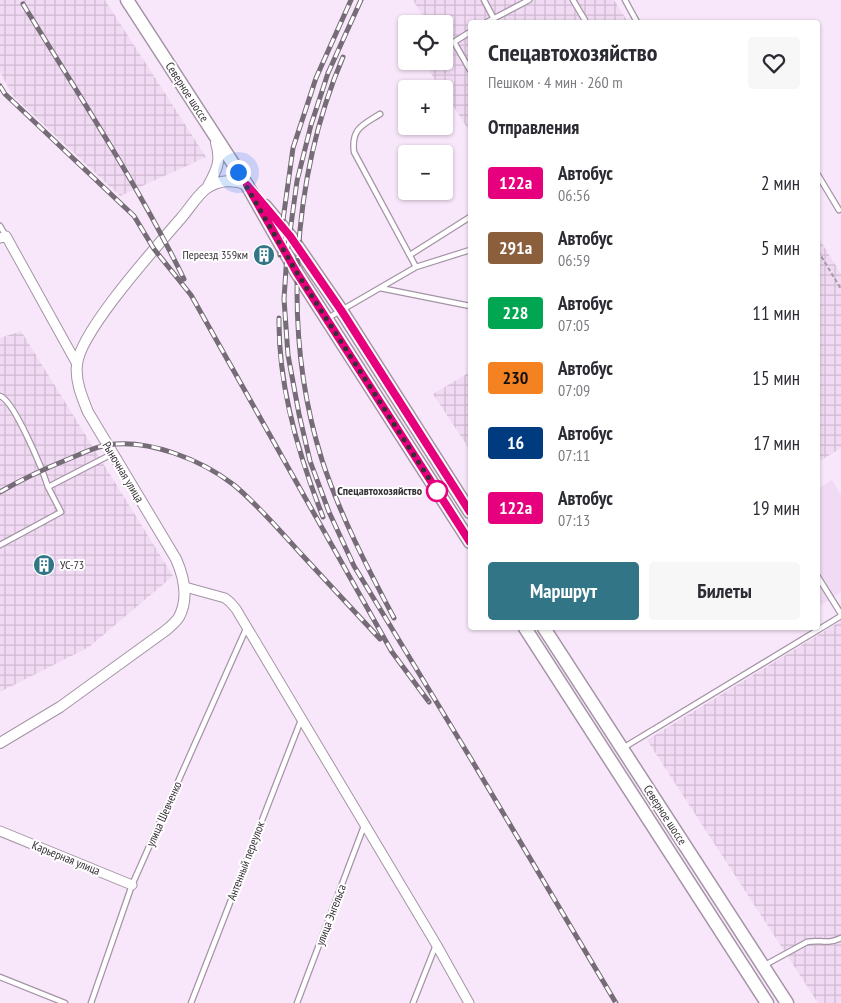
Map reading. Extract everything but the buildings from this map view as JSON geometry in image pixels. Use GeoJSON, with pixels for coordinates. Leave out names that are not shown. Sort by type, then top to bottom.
{"type":"FeatureCollection","features":[{"type":"Feature","properties":{"kind":"main road","name":"Северное шоссе"},"geometry":{"type":"LineString","coordinates":[[127,0],[247,185],[269,226],[327,319],[468,539]]}},
{"type":"Feature","properties":{"kind":"main road","name":"Северное шоссе"},"geometry":{"type":"LineString","coordinates":[[247,185],[290,236],[341,310],[468,509]]}},
{"type":"Feature","properties":{"kind":"main road","name":"Северное шоссе"},"geometry":{"type":"LineString","coordinates":[[525,630],[767,1003]]}},
{"type":"Feature","properties":{"kind":"main road","name":"Северное шоссе"},"geometry":{"type":"LineString","coordinates":[[545,630],[787,1003]]}},
{"type":"Feature","properties":{"kind":"main road"},"geometry":{"type":"LineString","coordinates":[[608,758],[622,748]]}},
{"type":"Feature","properties":{"kind":"main road"},"geometry":{"type":"LineString","coordinates":[[749,974],[764,966]]}},
{"type":"Feature","properties":{"kind":"street","name":"Рыночная улица"},"geometry":{"type":"LineString","coordinates":[[0,743],[60,707],[165,631],[179,617],[184,600],[185,587],[182,573],[176,559],[112,454],[85,405],[79,390],[77,364],[90,334],[120,291],[207,188],[217,169],[220,154],[213,132]]}},
{"type":"Feature","properties":{"kind":"street"},"geometry":{"type":"LineString","coordinates":[[207,188],[229,180],[247,185]]}},
{"type":"Feature","properties":{"kind":"street"},"geometry":{"type":"LineString","coordinates":[[3,237],[77,364]]}},
{"type":"Feature","properties":{"kind":"street"},"geometry":{"type":"LineString","coordinates":[[185,587],[216,595],[230,602],[436,944],[469,1003]]}},
{"type":"Feature","properties":{"kind":"street","name":"Карьерная улица"},"geometry":{"type":"LineString","coordinates":[[0,831],[132,885]]}},
{"type":"Feature","properties":{"kind":"lane"},"geometry":{"type":"LineString","coordinates":[[484,0],[494,18]]}},
{"type":"Feature","properties":{"kind":"lane"},"geometry":{"type":"LineString","coordinates":[[490,20],[529,0]]}},
{"type":"Feature","properties":{"kind":"lane"},"geometry":{"type":"LineString","coordinates":[[573,0],[585,20]]}},
{"type":"Feature","properties":{"kind":"lane"},"geometry":{"type":"LineString","coordinates":[[624,0],[636,20]]}},
{"type":"Feature","properties":{"kind":"lane"},"geometry":{"type":"LineString","coordinates":[[468,33],[454,42],[468,66]]}},
{"type":"Feature","properties":{"kind":"lane"},"geometry":{"type":"LineString","coordinates":[[380,114],[354,133],[352,143],[354,152],[416,267]]}},
{"type":"Feature","properties":{"kind":"lane"},"geometry":{"type":"LineString","coordinates":[[820,178],[840,210]]}},
{"type":"Feature","properties":{"kind":"lane"},"geometry":{"type":"LineString","coordinates":[[410,256],[468,218]]}},
{"type":"Feature","properties":{"kind":"lane"},"geometry":{"type":"LineString","coordinates":[[0,226],[3,237]]}},
{"type":"Feature","properties":{"kind":"lane"},"geometry":{"type":"LineString","coordinates":[[327,319],[416,267],[468,251]]}},
{"type":"Feature","properties":{"kind":"lane"},"geometry":{"type":"LineString","coordinates":[[380,288],[468,306]]}},
{"type":"Feature","properties":{"kind":"lane"},"geometry":{"type":"LineString","coordinates":[[0,396],[4,397],[15,412],[61,512],[0,544]]}},
{"type":"Feature","properties":{"kind":"lane"},"geometry":{"type":"LineString","coordinates":[[48,487],[112,454]]}},
{"type":"Feature","properties":{"kind":"lane"},"geometry":{"type":"LineString","coordinates":[[820,580],[841,615],[820,628]]}},
{"type":"Feature","properties":{"kind":"lane","name":"улица Шевченко"},"geometry":{"type":"LineString","coordinates":[[91,1003],[132,885],[246,629]]}},
{"type":"Feature","properties":{"kind":"lane"},"geometry":{"type":"LineString","coordinates":[[622,748],[816,630]]}},
{"type":"Feature","properties":{"kind":"lane","name":"Антенный переулок"},"geometry":{"type":"LineString","coordinates":[[190,1003],[301,720]]}},
{"type":"Feature","properties":{"kind":"lane","name":"улица Энгельса"},"geometry":{"type":"LineString","coordinates":[[298,1003],[364,826]]}},
{"type":"Feature","properties":{"kind":"lane"},"geometry":{"type":"LineString","coordinates":[[764,966],[807,942],[814,940],[821,943],[831,943],[841,938]]}},
{"type":"Feature","properties":{"kind":"lane"},"geometry":{"type":"LineString","coordinates":[[413,1003],[436,944]]}},
{"type":"Feature","properties":{"kind":"lane"},"geometry":{"type":"LineString","coordinates":[[0,977],[65,1003]]}},
{"type":"Feature","properties":{"kind":"path"},"geometry":{"type":"LineString","coordinates":[[820,254],[841,289]]}},
{"type":"Feature","properties":{"kind":"shaded area"},"geometry":{"type":"Polygon","coordinates":[[[0,0],[105,0],[206,157],[120,196],[13,96],[0,72],[0,0]]]}},
{"type":"Feature","properties":{"kind":"shaded area"},"geometry":{"type":"Polygon","coordinates":[[[413,0],[614,0],[627,20],[468,20],[468,129],[453,106],[453,80],[435,80],[429,70],[453,70],[453,15],[422,15],[413,0]]]}},
{"type":"Feature","properties":{"kind":"shaded area"},"geometry":{"type":"Polygon","coordinates":[[[820,240],[841,274],[841,448],[820,461],[820,240]]]}},
{"type":"Feature","properties":{"kind":"shaded area"},"geometry":{"type":"Polygon","coordinates":[[[21,331],[173,576],[89,647],[0,692],[0,338],[21,331]]]}},
{"type":"Feature","properties":{"kind":"shaded area"},"geometry":{"type":"Polygon","coordinates":[[[468,373],[468,447],[433,394],[468,373]]]}},
{"type":"Feature","properties":{"kind":"shaded area"},"geometry":{"type":"Polygon","coordinates":[[[832,480],[841,495],[841,592],[820,606],[820,488],[832,480]]]}},
{"type":"Feature","properties":{"kind":"shaded area"},"geometry":{"type":"Polygon","coordinates":[[[841,621],[841,1001],[838,1003],[818,1003],[647,740],[841,621]]]}},
{"type":"Feature","properties":{"kind":"railway"},"geometry":{"type":"LineString","coordinates":[[280,255],[293,148],[316,78],[351,0]]}},
{"type":"Feature","properties":{"kind":"railway"},"geometry":{"type":"LineString","coordinates":[[361,0],[328,73],[311,125],[297,181],[287,254],[284,299],[288,355],[310,461],[329,512],[354,566],[616,1003]]}},
{"type":"Feature","properties":{"kind":"railway"},"geometry":{"type":"LineString","coordinates":[[23,4],[147,208],[184,279]]}},
{"type":"Feature","properties":{"kind":"railway"},"geometry":{"type":"LineString","coordinates":[[343,57],[326,104],[312,154],[303,205],[298,257],[297,309],[301,361],[309,412],[329,480],[355,540],[394,618]]}},
{"type":"Feature","properties":{"kind":"railway"},"geometry":{"type":"LineString","coordinates":[[0,86],[5,94],[134,216],[154,249],[191,295],[392,652],[429,702]]}},
{"type":"Feature","properties":{"kind":"railway"},"geometry":{"type":"LineString","coordinates":[[279,318],[282,369],[291,419],[305,469],[323,517]]}},
{"type":"Feature","properties":{"kind":"railway"},"geometry":{"type":"LineString","coordinates":[[0,492],[44,469],[102,446],[140,445],[174,453],[206,467],[243,493],[270,519],[380,639]]}},
{"type":"Feature","properties":{"kind":"bus line","name":"122а"},"geometry":{"type":"LineString","coordinates":[[468,509],[341,310],[290,236],[247,185],[297,273],[468,539]]}},
{"type":"Feature","properties":{"kind":"place","name":"Переезд 359км"},"geometry":{"type":"Point","coordinates":[264,255]}},
{"type":"Feature","properties":{"kind":"place","name":"Спецавтохозяйство"},"geometry":{"type":"Point","coordinates":[437,491]}},
{"type":"Feature","properties":{"kind":"place","name":"УС-73"},"geometry":{"type":"Point","coordinates":[44,565]}},
{"type":"Feature","properties":{"kind":"route"},"geometry":{"type":"LineString","coordinates":[[238,172],[297,273],[437,491]]}}]}
